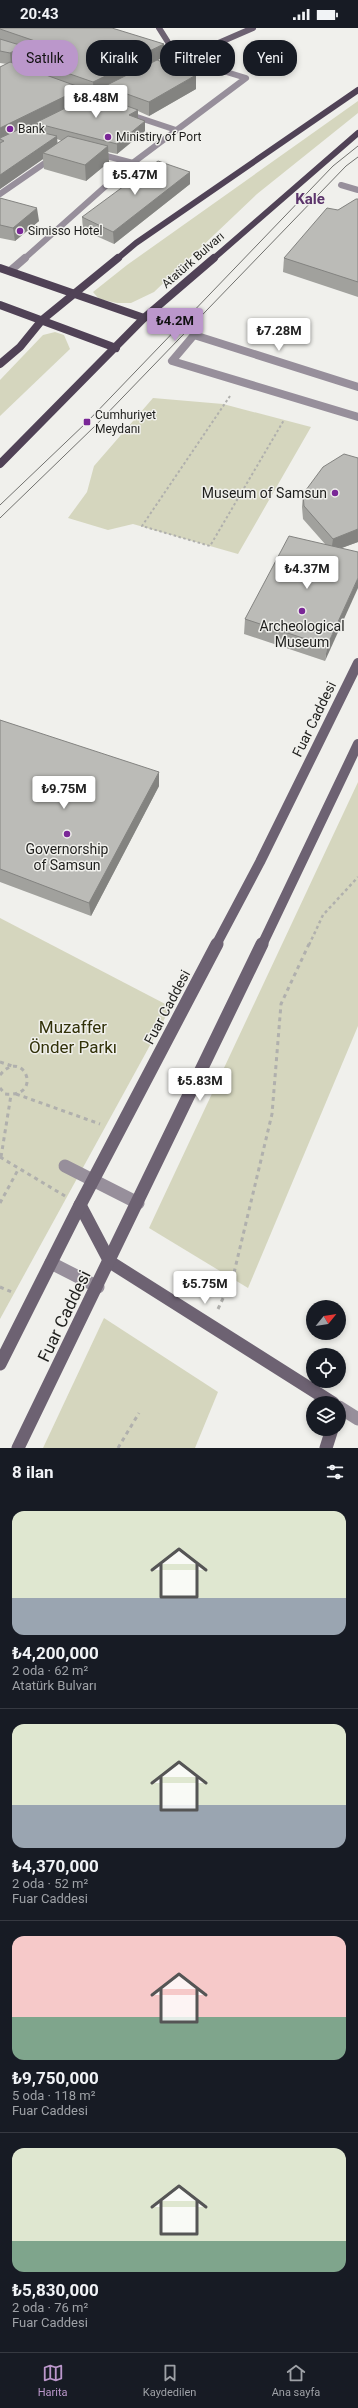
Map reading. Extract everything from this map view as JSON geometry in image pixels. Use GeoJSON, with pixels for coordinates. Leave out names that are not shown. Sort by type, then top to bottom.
{"type":"FeatureCollection","features":[{"type":"Feature","properties":{"kind":"main road"},"geometry":{"type":"LineString","coordinates":[[159,28],[167,40]]}},
{"type":"Feature","properties":{"kind":"main road"},"geometry":{"type":"LineString","coordinates":[[223,40],[253,28]]}},
{"type":"Feature","properties":{"kind":"main road"},"geometry":{"type":"LineString","coordinates":[[0,364],[20,348],[42,320],[136,243],[358,90]]}},
{"type":"Feature","properties":{"kind":"main road","name":"Atatürk Bulvarı"},"geometry":{"type":"LineString","coordinates":[[0,464],[144,318],[358,133]]}},
{"type":"Feature","properties":{"kind":"main road"},"geometry":{"type":"LineString","coordinates":[[0,268],[144,318]]}},
{"type":"Feature","properties":{"kind":"main road"},"geometry":{"type":"LineString","coordinates":[[0,305],[116,348]]}},
{"type":"Feature","properties":{"kind":"main road","name":"Fuar Caddesi"},"geometry":{"type":"LineString","coordinates":[[0,1364],[80,1205],[260,862],[358,663]]}},
{"type":"Feature","properties":{"kind":"main road","name":"Fuar Caddesi"},"geometry":{"type":"LineString","coordinates":[[18,1448],[98,1287],[358,744]]}},
{"type":"Feature","properties":{"kind":"main road"},"geometry":{"type":"LineString","coordinates":[[80,1205],[110,1262],[211,1324],[322,1396]]}},
{"type":"Feature","properties":{"kind":"main road"},"geometry":{"type":"LineString","coordinates":[[326,1448],[330,1436]]}},
{"type":"Feature","properties":{"kind":"street"},"geometry":{"type":"LineString","coordinates":[[0,46],[36,57],[0,76]]}},
{"type":"Feature","properties":{"kind":"street"},"geometry":{"type":"LineString","coordinates":[[0,66],[11,70]]}},
{"type":"Feature","properties":{"kind":"street"},"geometry":{"type":"LineString","coordinates":[[10,271],[133,163],[246,78],[235,75]]}},
{"type":"Feature","properties":{"kind":"street"},"geometry":{"type":"LineString","coordinates":[[120,111],[176,130]]}},
{"type":"Feature","properties":{"kind":"street"},"geometry":{"type":"LineString","coordinates":[[0,194],[62,151]]}},
{"type":"Feature","properties":{"kind":"street"},"geometry":{"type":"LineString","coordinates":[[90,152],[133,163]]}},
{"type":"Feature","properties":{"kind":"street"},"geometry":{"type":"LineString","coordinates":[[342,185],[358,190]]}},
{"type":"Feature","properties":{"kind":"street"},"geometry":{"type":"LineString","coordinates":[[358,387],[194,335],[172,361],[358,418]]}},
{"type":"Feature","properties":{"kind":"street"},"geometry":{"type":"LineString","coordinates":[[65,1166],[138,1203]]}},
{"type":"Feature","properties":{"kind":"street"},"geometry":{"type":"LineString","coordinates":[[51,1263],[98,1287]]}},
{"type":"Feature","properties":{"kind":"street"},"geometry":{"type":"LineString","coordinates":[[346,1411],[358,1419]]}},
{"type":"Feature","properties":{"kind":"path"},"geometry":{"type":"LineString","coordinates":[[223,404],[142,526],[210,546],[284,420]]}},
{"type":"Feature","properties":{"kind":"path"},"geometry":{"type":"LineString","coordinates":[[211,1324],[233,1277],[272,1114],[281,1004],[323,915],[358,877]]}},
{"type":"Feature","properties":{"kind":"path"},"geometry":{"type":"LineString","coordinates":[[0,1062],[22,1068],[28,1080],[24,1089],[16,1094],[5,1094],[0,1088]]}},
{"type":"Feature","properties":{"kind":"path"},"geometry":{"type":"LineString","coordinates":[[0,1075],[12,1066]]}},
{"type":"Feature","properties":{"kind":"path"},"geometry":{"type":"LineString","coordinates":[[16,1094],[119,1130]]}},
{"type":"Feature","properties":{"kind":"path"},"geometry":{"type":"LineString","coordinates":[[10,1095],[1,1157],[80,1205]]}},
{"type":"Feature","properties":{"kind":"path"},"geometry":{"type":"LineString","coordinates":[[0,1203],[19,1168]]}},
{"type":"Feature","properties":{"kind":"path"},"geometry":{"type":"LineString","coordinates":[[118,1448],[139,1412]]}},
{"type":"Feature","properties":{"kind":"green space"},"geometry":{"type":"Polygon","coordinates":[[[358,101],[358,113],[257,194],[154,292],[131,303],[117,303],[99,299],[93,292],[127,265],[358,101]]]}},
{"type":"Feature","properties":{"kind":"green space"},"geometry":{"type":"Polygon","coordinates":[[[55,332],[64,335],[70,349],[0,416],[0,380],[43,335],[55,332]]]}},
{"type":"Feature","properties":{"kind":"green space"},"geometry":{"type":"Polygon","coordinates":[[[153,398],[223,404],[311,427],[238,554],[133,524],[108,530],[68,518],[87,492],[94,466],[153,398]]]}},
{"type":"Feature","properties":{"kind":"green space"},"geometry":{"type":"Polygon","coordinates":[[[358,782],[358,1026],[248,1288],[149,1228],[358,782]]]}},
{"type":"Feature","properties":{"kind":"green space","name":"Muzaffer Önder Parkı"},"geometry":{"type":"Polygon","coordinates":[[[0,918],[171,1007],[0,1319],[0,918]]]}},
{"type":"Feature","properties":{"kind":"green space"},"geometry":{"type":"Polygon","coordinates":[[[104,1318],[218,1392],[195,1448],[43,1448],[104,1318]]]}},
{"type":"Feature","properties":{"kind":"building"},"geometry":{"type":"Polygon","coordinates":[[[112,28],[151,40],[86,40],[86,76],[105,76],[93,82],[76,76],[78,76],[78,40],[32,40],[0,29],[112,28]]]}},
{"type":"Feature","properties":{"kind":"building"},"geometry":{"type":"Polygon","coordinates":[[[0,39],[12,43],[12,52],[10,53],[0,51],[0,39]]]}},
{"type":"Feature","properties":{"kind":"building"},"geometry":{"type":"Polygon","coordinates":[[[152,40],[160,43],[160,46],[152,50],[152,40]]]}},
{"type":"Feature","properties":{"kind":"building"},"geometry":{"type":"Polygon","coordinates":[[[157,60],[160,61],[160,76],[194,76],[149,102],[105,86],[125,76],[152,76],[152,62],[157,60]]]}},
{"type":"Feature","properties":{"kind":"building"},"geometry":{"type":"Polygon","coordinates":[[[10,62],[12,63],[12,76],[49,76],[82,88],[0,128],[0,67],[10,62]]]}},
{"type":"Feature","properties":{"kind":"building"},"geometry":{"type":"Polygon","coordinates":[[[94,94],[138,110],[129,115],[145,121],[117,144],[35,123],[94,94]]]}},
{"type":"Feature","properties":{"kind":"building"},"geometry":{"type":"Polygon","coordinates":[[[22,128],[57,136],[0,175],[0,143],[4,141],[0,138],[22,128]]]}},
{"type":"Feature","properties":{"kind":"building"},"geometry":{"type":"Polygon","coordinates":[[[68,136],[108,146],[85,165],[43,153],[68,136]]]}},
{"type":"Feature","properties":{"kind":"building"},"geometry":{"type":"Polygon","coordinates":[[[158,161],[190,172],[113,232],[82,217],[158,161]]]}},
{"type":"Feature","properties":{"kind":"building"},"geometry":{"type":"Polygon","coordinates":[[[0,198],[37,208],[13,228],[0,225],[0,198]]]}},
{"type":"Feature","properties":{"kind":"building"},"geometry":{"type":"Polygon","coordinates":[[[358,199],[358,282],[284,258],[327,208],[338,210],[358,199]]]}},
{"type":"Feature","properties":{"kind":"building","name":"Museum of Samsun"},"geometry":{"type":"Polygon","coordinates":[[[344,454],[358,458],[358,529],[333,539],[304,506],[303,494],[323,467],[344,454]]]}},
{"type":"Feature","properties":{"kind":"building","name":"Archeological Museum"},"geometry":{"type":"Polygon","coordinates":[[[289,536],[358,552],[358,578],[327,646],[245,619],[289,536]]]}},
{"type":"Feature","properties":{"kind":"building","name":"Governorship of Samsun"},"geometry":{"type":"Polygon","coordinates":[[[0,720],[159,772],[89,903],[0,869],[0,720]]]}},
{"type":"Feature","properties":{"kind":"tram line"},"geometry":{"type":"LineString","coordinates":[[0,505],[87,422],[333,166],[358,146]]}},
{"type":"Feature","properties":{"kind":"tram line"},"geometry":{"type":"LineString","coordinates":[[0,518],[95,426],[346,166],[358,157]]}},
{"type":"Feature","properties":{"kind":"place","name":"Bank"},"geometry":{"type":"Point","coordinates":[10,129]}},
{"type":"Feature","properties":{"kind":"place","name":"Ministiry of Port"},"geometry":{"type":"Point","coordinates":[108,137]}},
{"type":"Feature","properties":{"kind":"place","name":"Simisso Hotel"},"geometry":{"type":"Point","coordinates":[20,231]}},
{"type":"Feature","properties":{"kind":"place","name":"Cumhuriyet Meydanı"},"geometry":{"type":"Point","coordinates":[87,422]}},
{"type":"Feature","properties":{"kind":"place","name":"Museum of Samsun"},"geometry":{"type":"Point","coordinates":[335,493]}},
{"type":"Feature","properties":{"kind":"place","name":"Archeological Museum"},"geometry":{"type":"Point","coordinates":[302,611]}},
{"type":"Feature","properties":{"kind":"place","name":"Governorship of Samsun"},"geometry":{"type":"Point","coordinates":[67,834]}},
{"type":"Feature","properties":{"kind":"district","name":"Kale"},"geometry":{"type":"Point","coordinates":[310,199]}}]}
